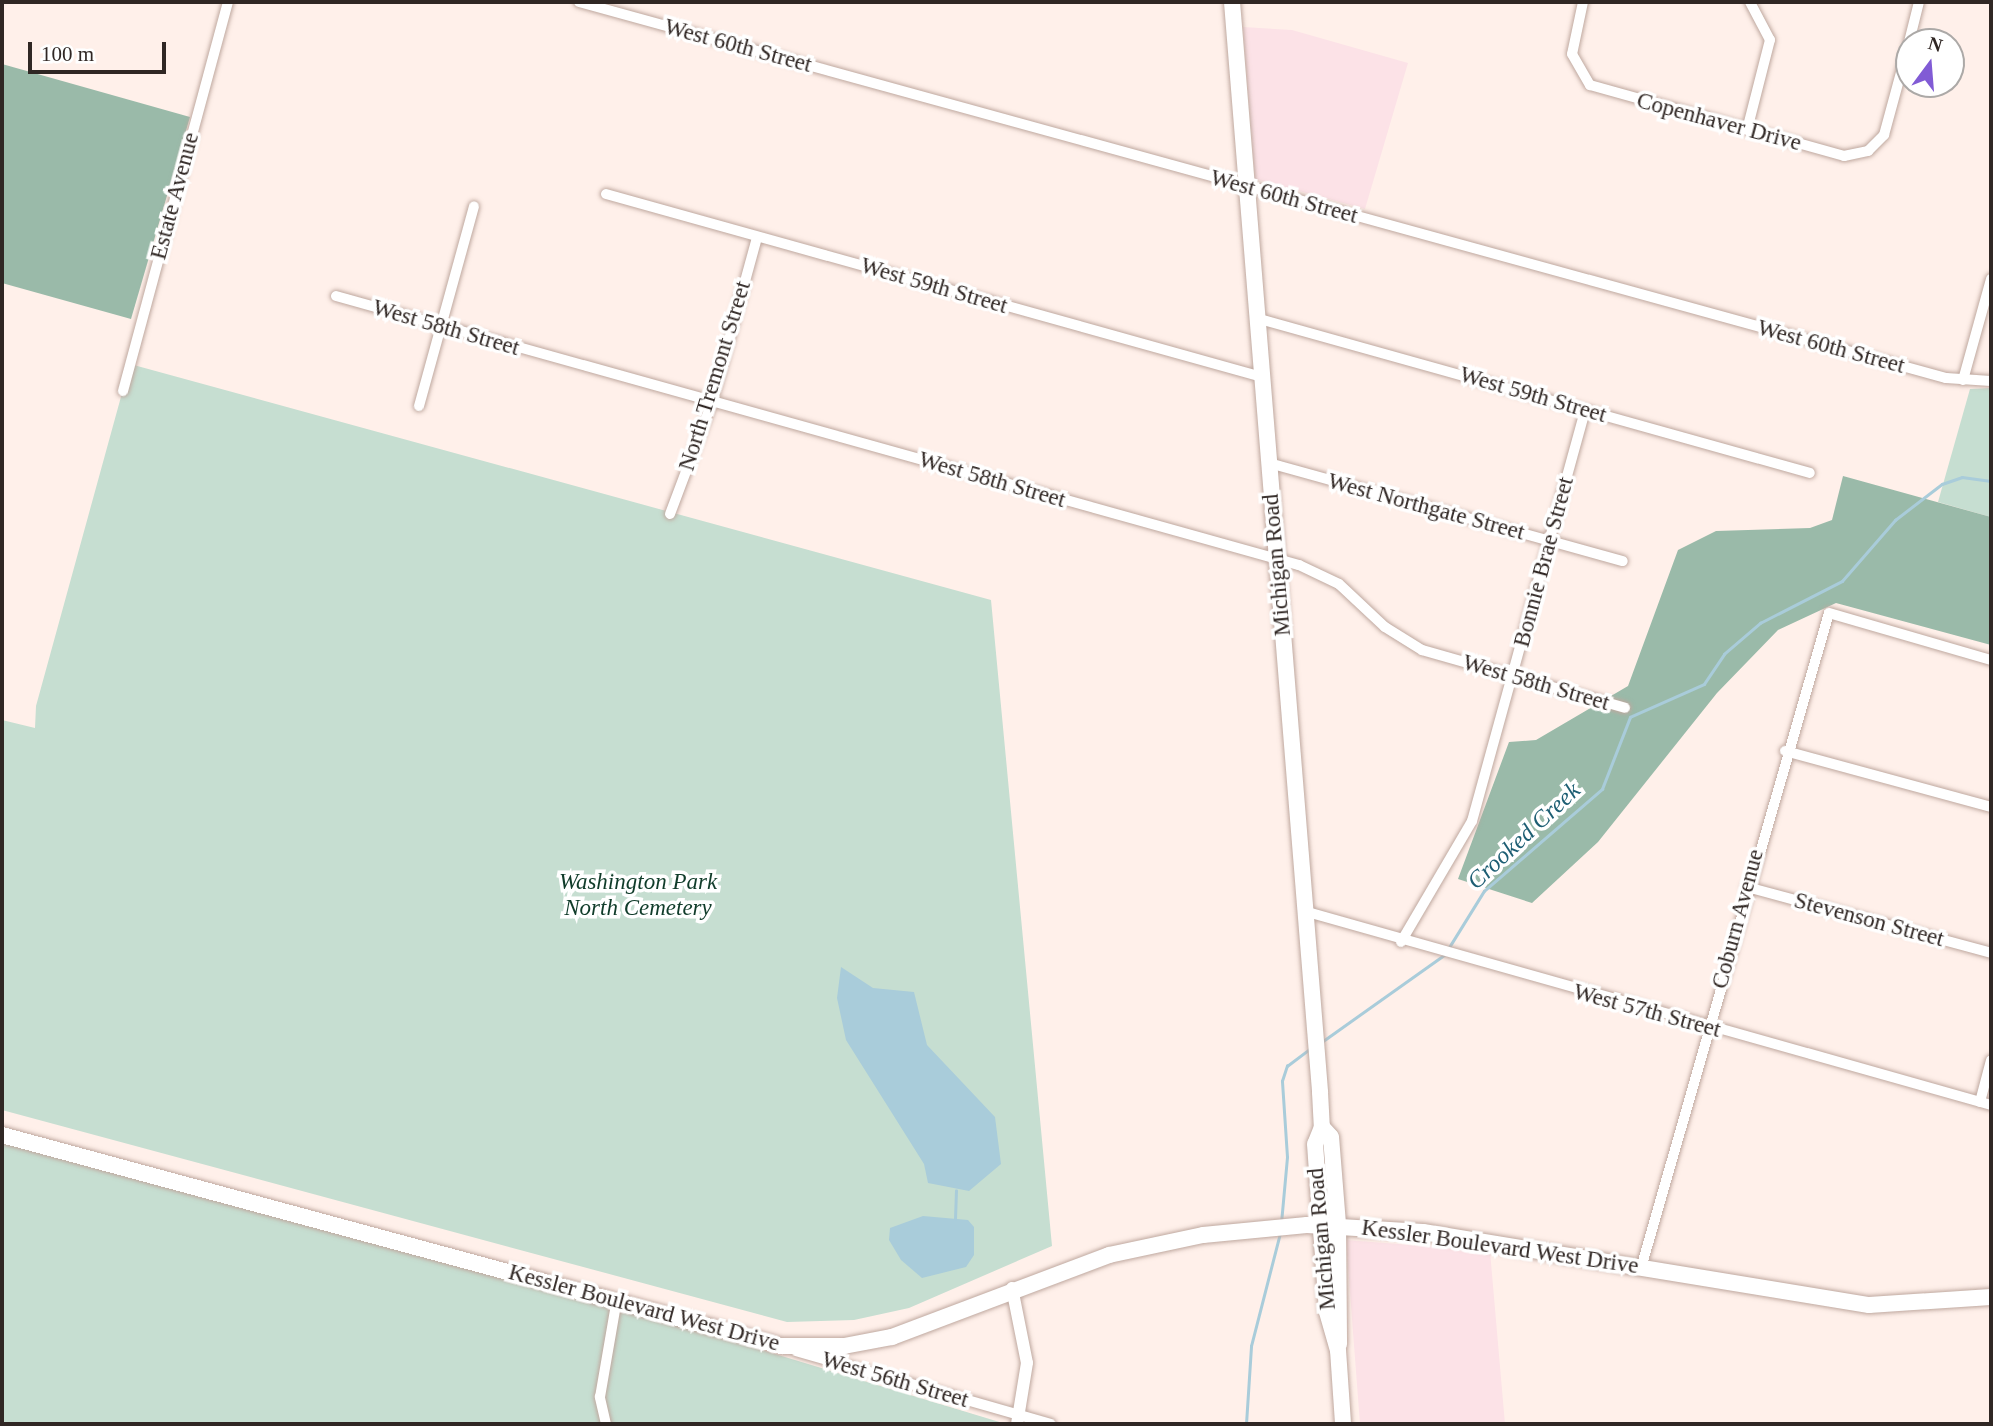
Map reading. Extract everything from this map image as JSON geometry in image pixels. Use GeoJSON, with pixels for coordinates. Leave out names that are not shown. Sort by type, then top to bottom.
{"type":"FeatureCollection","features":[{"type":"Feature","properties":{"kind":"main road","name":"Michigan Road"},"geometry":{"type":"LineString","coordinates":[[1232,2],[1318,1074],[1321,1127],[1315,1144],[1330,1224],[1326,1312],[1338,1350],[1343,1424]]}},
{"type":"Feature","properties":{"kind":"main road","name":"Kessler Boulevard West Drive"},"geometry":{"type":"LineString","coordinates":[[2,1135],[616,1304],[780,1346],[844,1346],[892,1337],[1012,1288],[1108,1255],[1260,1228],[1301,1225],[1330,1224],[1641,1268],[1869,1304],[1991,1299]]}},
{"type":"Feature","properties":{"kind":"street","name":"Estate Avenue"},"geometry":{"type":"LineString","coordinates":[[123,391],[228,2]]}},
{"type":"Feature","properties":{"kind":"street","name":"West 60th Street"},"geometry":{"type":"LineString","coordinates":[[579,2],[1246,187],[1964,380],[1991,381]]}},
{"type":"Feature","properties":{"kind":"street","name":"Copenhaver Drive"},"geometry":{"type":"LineString","coordinates":[[1583,2],[1572,46],[1577,71],[1601,90],[1844,156],[1868,151],[1887,128],[1895,97]]}},
{"type":"Feature","properties":{"kind":"street"},"geometry":{"type":"LineString","coordinates":[[1747,130],[1770,40],[1750,2]]}},
{"type":"Feature","properties":{"kind":"street"},"geometry":{"type":"LineString","coordinates":[[1913,28],[1920,2]]}},
{"type":"Feature","properties":{"kind":"street","name":"West 59th Street"},"geometry":{"type":"LineString","coordinates":[[606,194],[1262,377]]}},
{"type":"Feature","properties":{"kind":"street"},"geometry":{"type":"LineString","coordinates":[[419,406],[474,206]]}},
{"type":"Feature","properties":{"kind":"street","name":"North Tremont Street"},"geometry":{"type":"LineString","coordinates":[[670,514],[712,402],[757,237]]}},
{"type":"Feature","properties":{"kind":"street"},"geometry":{"type":"LineString","coordinates":[[1964,380],[1991,279]]}},
{"type":"Feature","properties":{"kind":"street","name":"West 58th Street"},"geometry":{"type":"LineString","coordinates":[[336,296],[1277,559],[1339,584],[1413,646],[1625,708]]}},
{"type":"Feature","properties":{"kind":"street","name":"West 59th Street"},"geometry":{"type":"LineString","coordinates":[[1256,318],[1810,473]]}},
{"type":"Feature","properties":{"kind":"street","name":"Bonnie Brae Street"},"geometry":{"type":"LineString","coordinates":[[1406,944],[1467,835],[1585,410]]}},
{"type":"Feature","properties":{"kind":"street","name":"West Northgate Street"},"geometry":{"type":"LineString","coordinates":[[1269,463],[1623,561]]}},
{"type":"Feature","properties":{"kind":"street","name":"Coburn Avenue"},"geometry":{"type":"LineString","coordinates":[[1641,1268],[1784,751],[1829,613],[1991,660]]}},
{"type":"Feature","properties":{"kind":"street"},"geometry":{"type":"LineString","coordinates":[[1784,751],[1991,807]]}},
{"type":"Feature","properties":{"kind":"street","name":"Stevenson Street"},"geometry":{"type":"LineString","coordinates":[[1747,887],[1991,953]]}},
{"type":"Feature","properties":{"kind":"street","name":"West 57th Street"},"geometry":{"type":"LineString","coordinates":[[1304,911],[1406,944],[1991,1105]]}},
{"type":"Feature","properties":{"kind":"street"},"geometry":{"type":"LineString","coordinates":[[1980,1102],[1991,1060]]}},
{"type":"Feature","properties":{"kind":"street"},"geometry":{"type":"LineString","coordinates":[[1012,1288],[1027,1350],[1018,1420]]}},
{"type":"Feature","properties":{"kind":"street"},"geometry":{"type":"LineString","coordinates":[[606,1424],[600,1397],[616,1304]]}},
{"type":"Feature","properties":{"kind":"street","name":"West 56th Street"},"geometry":{"type":"LineString","coordinates":[[780,1346],[1018,1420],[1051,1424]]}},
{"type":"Feature","properties":{"kind":"shaded area"},"geometry":{"type":"Polygon","coordinates":[[[1243,27],[1292,30],[1408,63],[1365,209],[1255,179],[1243,27]]]}},
{"type":"Feature","properties":{"kind":"shaded area"},"geometry":{"type":"Polygon","coordinates":[[[1346,1240],[1490,1251],[1505,1424],[1360,1424],[1346,1240]]]}},
{"type":"Feature","properties":{"kind":"green space"},"geometry":{"type":"Polygon","coordinates":[[[2,64],[190,117],[131,319],[2,283],[2,64]]]}},
{"type":"Feature","properties":{"kind":"green space","name":"Washington Park North Cemetery"},"geometry":{"type":"Polygon","coordinates":[[[130,364],[991,600],[1052,1246],[909,1308],[854,1320],[787,1322],[2,1110],[2,720],[35,728],[36,706],[130,364]]]}},
{"type":"Feature","properties":{"kind":"green space"},"geometry":{"type":"Polygon","coordinates":[[[1991,388],[1991,517],[1938,502],[1970,389],[1991,388]]]}},
{"type":"Feature","properties":{"kind":"green space"},"geometry":{"type":"Polygon","coordinates":[[[1843,476],[1991,517],[1991,645],[1836,603],[1778,630],[1717,693],[1598,842],[1532,903],[1458,879],[1509,742],[1536,740],[1628,686],[1678,550],[1716,531],[1810,528],[1832,520],[1843,476]]]}},
{"type":"Feature","properties":{"kind":"green space"},"geometry":{"type":"Polygon","coordinates":[[[2,1135],[406,1242],[1006,1424],[2,1424],[2,1135]]]}},
{"type":"Feature","properties":{"kind":"water"},"geometry":{"type":"Polygon","coordinates":[[[841,967],[873,988],[914,992],[927,1045],[995,1117],[1001,1164],[969,1191],[928,1183],[924,1164],[846,1040],[837,998],[841,967]]]}},
{"type":"Feature","properties":{"kind":"water"},"geometry":{"type":"Polygon","coordinates":[[[923,1216],[968,1220],[974,1227],[974,1255],[966,1267],[922,1278],[901,1260],[889,1240],[890,1228],[923,1216]]]}},
{"type":"Feature","properties":{"kind":"waterway","name":"Crooked Creek"},"geometry":{"type":"LineString","coordinates":[[1448,949],[1484,891],[1602,789],[1630,717],[1704,684],[1724,654],[1760,623],[1842,581],[1895,520],[1942,484],[1962,477],[1991,481]]}},
{"type":"Feature","properties":{"kind":"waterway","name":"Crooked Creek"},"geometry":{"type":"LineString","coordinates":[[1323,1041],[1444,955]]}},
{"type":"Feature","properties":{"kind":"waterway","name":"Crooked Creek"},"geometry":{"type":"LineString","coordinates":[[1281,1223],[1287,1157],[1282,1081],[1287,1066],[1311,1048]]}},
{"type":"Feature","properties":{"kind":"waterway"},"geometry":{"type":"LineString","coordinates":[[955,1219],[956,1191]]}},
{"type":"Feature","properties":{"kind":"waterway","name":"Crooked Creek"},"geometry":{"type":"LineString","coordinates":[[1246,1424],[1251,1346],[1280,1233]]}}]}
